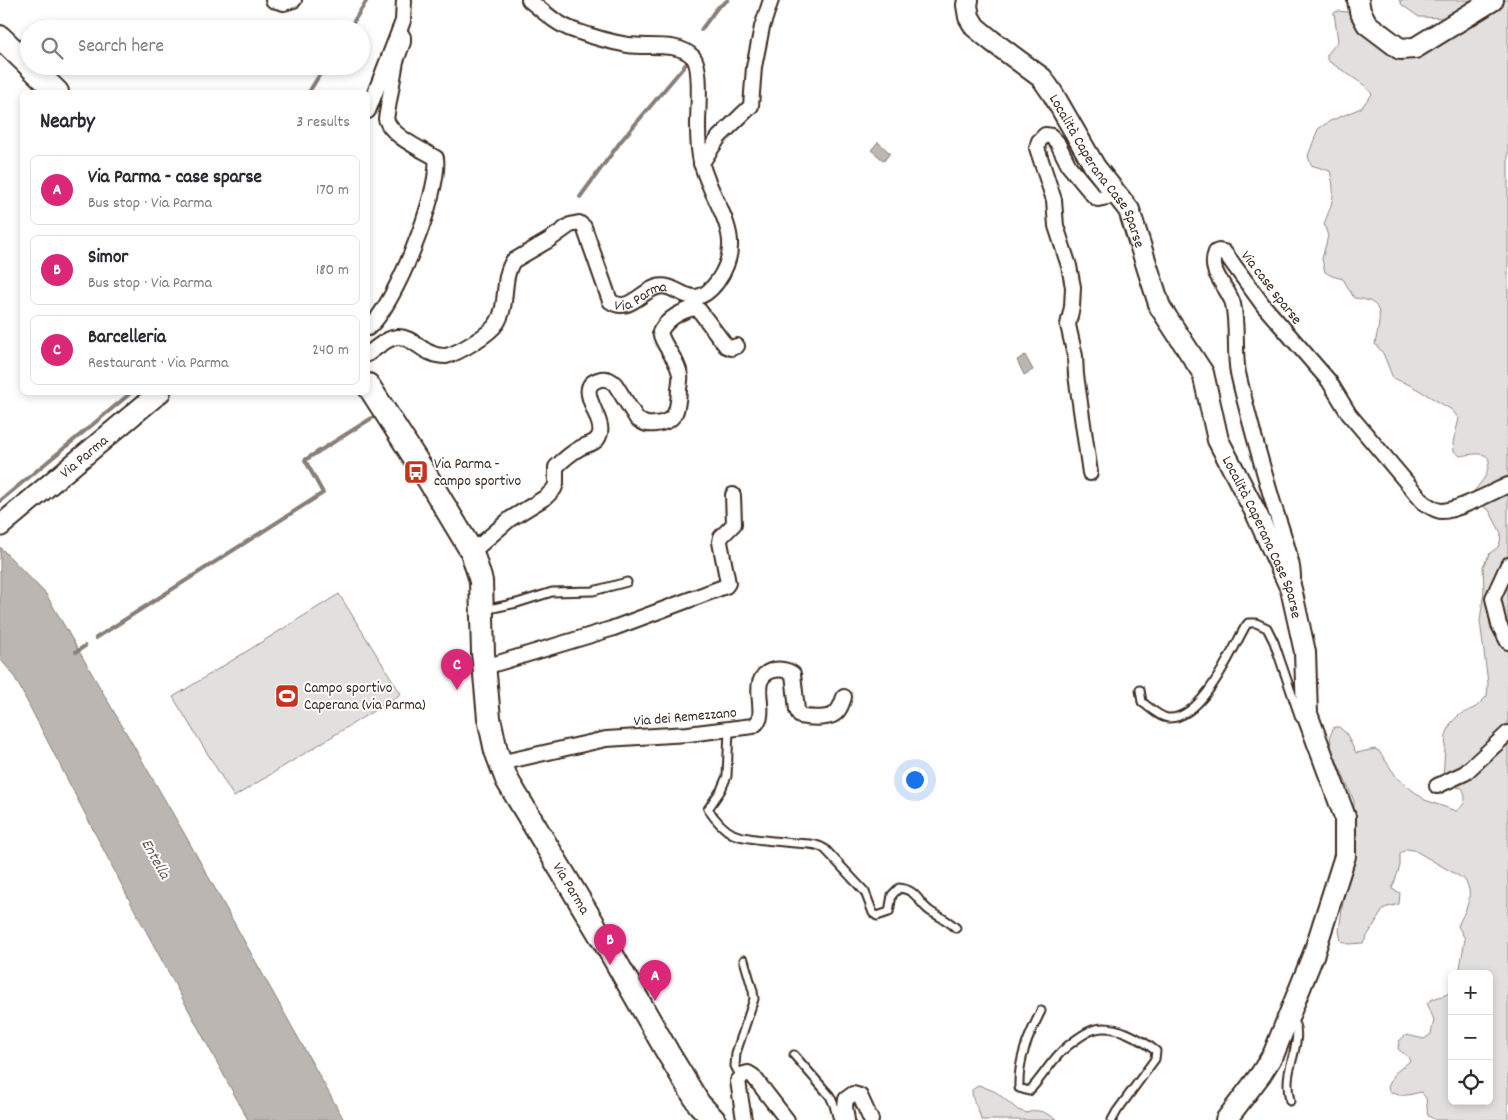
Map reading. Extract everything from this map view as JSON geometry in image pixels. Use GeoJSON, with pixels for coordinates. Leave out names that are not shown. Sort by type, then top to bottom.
{"type":"FeatureCollection","features":[{"type":"Feature","properties":{"kind":"main road"},"geometry":{"type":"LineString","coordinates":[[0,37],[20,57]]}},
{"type":"Feature","properties":{"kind":"main road"},"geometry":{"type":"LineString","coordinates":[[39,75],[55,90]]}},
{"type":"Feature","properties":{"kind":"main road","name":"Via Parma"},"geometry":{"type":"LineString","coordinates":[[370,388],[432,484],[472,552],[481,581],[489,718],[500,763],[507,780],[611,953],[668,1053],[700,1104],[714,1120]]}},
{"type":"Feature","properties":{"kind":"street"},"geometry":{"type":"LineString","coordinates":[[273,0],[284,3],[294,0]]}},
{"type":"Feature","properties":{"kind":"street"},"geometry":{"type":"LineString","coordinates":[[370,106],[403,21],[404,0]]}},
{"type":"Feature","properties":{"kind":"street","name":"Via Parma"},"geometry":{"type":"LineString","coordinates":[[370,353],[390,339],[397,337],[405,338],[432,354],[444,356],[479,339],[496,324],[502,312],[506,279],[509,267],[513,261],[570,225],[579,223],[584,227],[610,301],[616,306],[629,303],[657,287],[666,288],[691,298],[701,296],[716,282],[727,264],[732,246],[728,226],[701,164],[698,128],[698,71],[695,58],[684,49],[628,45],[573,30],[560,24],[529,0]]}},
{"type":"Feature","properties":{"kind":"street"},"geometry":{"type":"LineString","coordinates":[[701,164],[719,137],[751,106],[754,67],[762,27],[771,0]]}},
{"type":"Feature","properties":{"kind":"street","name":"Località Caperana Case Sparse"},"geometry":{"type":"LineString","coordinates":[[968,0],[969,17],[975,27],[1042,78],[1095,167],[1129,210],[1160,307],[1203,373],[1218,440],[1256,513],[1291,589],[1305,652],[1307,714],[1346,817],[1345,856],[1314,953],[1274,1052],[1261,1074],[1226,1120]]}},
{"type":"Feature","properties":{"kind":"street"},"geometry":{"type":"LineString","coordinates":[[1358,0],[1360,11],[1367,24],[1400,49],[1415,48],[1493,0]]}},
{"type":"Feature","properties":{"kind":"street"},"geometry":{"type":"LineString","coordinates":[[370,326],[380,316],[405,272],[430,200],[438,168],[436,158],[405,140],[388,126],[386,119],[396,61],[403,42],[403,37],[399,31]]}},
{"type":"Feature","properties":{"kind":"street"},"geometry":{"type":"LineString","coordinates":[[1090,473],[1075,356],[1068,325],[1072,307],[1073,287],[1069,266],[1056,226],[1054,200],[1038,148],[1039,141],[1045,135],[1051,136],[1057,142],[1069,166],[1098,199],[1108,197],[1115,192]]}},
{"type":"Feature","properties":{"kind":"street","name":"Via case sparse"},"geometry":{"type":"LineString","coordinates":[[1291,589],[1294,584],[1292,566],[1238,371],[1233,304],[1213,264],[1216,252],[1224,252],[1263,306],[1329,381],[1349,414],[1424,502],[1442,511],[1463,505],[1508,485]]}},
{"type":"Feature","properties":{"kind":"street","name":"Via Parma"},"geometry":{"type":"LineString","coordinates":[[472,552],[510,519],[546,497],[556,484],[556,467],[573,453],[592,444],[599,438],[601,431],[599,420],[588,398],[589,389],[594,383],[602,379],[611,380],[616,384],[637,419],[642,423],[648,425],[666,423],[675,415],[678,406],[680,374],[677,364],[661,338],[660,332],[672,318],[685,310],[695,308],[699,310],[726,346],[731,348],[737,346]]}},
{"type":"Feature","properties":{"kind":"street","name":"Via Parma"},"geometry":{"type":"LineString","coordinates":[[3,524],[156,395]]}},
{"type":"Feature","properties":{"kind":"street"},"geometry":{"type":"LineString","coordinates":[[485,667],[611,629],[726,586],[728,583],[720,542],[721,537],[734,524],[733,495]]}},
{"type":"Feature","properties":{"kind":"street"},"geometry":{"type":"LineString","coordinates":[[1508,565],[1493,598],[1499,625],[1508,642]]}},
{"type":"Feature","properties":{"kind":"street","name":"Via dei Remezzano"},"geometry":{"type":"LineString","coordinates":[[500,763],[606,739],[729,730],[753,726],[757,723],[760,716],[759,684],[765,675],[773,670],[788,670],[793,674],[797,710],[800,716],[806,718],[834,714],[840,708],[844,697]]}},
{"type":"Feature","properties":{"kind":"street"},"geometry":{"type":"LineString","coordinates":[[1437,786],[1465,773],[1508,733]]}},
{"type":"Feature","properties":{"kind":"street"},"geometry":{"type":"LineString","coordinates":[[744,1120],[738,1080],[748,1073],[753,1076],[787,1120]]}},
{"type":"Feature","properties":{"kind":"street"},"geometry":{"type":"LineString","coordinates":[[847,1120],[846,1099],[852,1094],[860,1096],[871,1120]]}},
{"type":"Feature","properties":{"kind":"lane"},"geometry":{"type":"LineString","coordinates":[[482,611],[517,604],[552,592],[593,591],[627,582]]}},
{"type":"Feature","properties":{"kind":"lane"},"geometry":{"type":"LineString","coordinates":[[1140,690],[1142,702],[1162,716],[1175,717],[1183,714],[1205,696],[1219,676],[1248,623],[1256,623],[1266,628],[1274,642],[1300,718],[1308,730],[1314,731]]}},
{"type":"Feature","properties":{"kind":"lane"},"geometry":{"type":"LineString","coordinates":[[729,730],[727,776],[721,790],[708,809],[725,829],[743,836],[787,843],[820,845],[865,892],[873,913],[877,916],[889,912],[892,895],[899,888],[906,889],[914,893],[931,913],[942,917],[956,928]]}},
{"type":"Feature","properties":{"kind":"lane"},"geometry":{"type":"LineString","coordinates":[[741,1077],[735,1066],[736,1053],[754,999],[752,984],[744,960]]}},
{"type":"Feature","properties":{"kind":"lane"},"geometry":{"type":"LineString","coordinates":[[1041,1011],[1027,1038],[1021,1058],[1018,1074],[1019,1088],[1029,1091],[1038,1083],[1061,1051],[1096,1029],[1116,1029],[1146,1043],[1156,1051],[1155,1059],[1117,1110],[1112,1120]]}},
{"type":"Feature","properties":{"kind":"lane"},"geometry":{"type":"LineString","coordinates":[[1288,1018],[1294,1022],[1296,1027],[1296,1042],[1288,1084],[1290,1101]]}},
{"type":"Feature","properties":{"kind":"lane"},"geometry":{"type":"LineString","coordinates":[[794,1055],[830,1096],[838,1120]]}},
{"type":"Feature","properties":{"kind":"shaded area"},"geometry":{"type":"Polygon","coordinates":[[[1399,0],[1479,0],[1448,18],[1419,17],[1402,5],[1399,0]]]}},
{"type":"Feature","properties":{"kind":"shaded area"},"geometry":{"type":"Polygon","coordinates":[[[1505,0],[1508,0],[1508,1120],[1436,1120],[1428,1116],[1426,1098],[1421,1092],[1401,1095],[1389,1091],[1388,1087],[1395,1073],[1410,1061],[1398,1049],[1399,1041],[1406,1035],[1424,1039],[1431,1034],[1434,1020],[1427,1003],[1448,993],[1448,1105],[1493,1105],[1493,970],[1460,970],[1465,939],[1458,926],[1469,897],[1469,891],[1464,879],[1414,850],[1406,849],[1400,854],[1400,866],[1392,889],[1400,893],[1399,904],[1384,908],[1363,943],[1348,944],[1341,941],[1339,931],[1353,828],[1354,801],[1332,750],[1330,736],[1334,727],[1339,727],[1346,733],[1356,753],[1375,749],[1379,751],[1398,779],[1425,800],[1456,811],[1462,806],[1465,795],[1462,788],[1451,786],[1443,777],[1446,735],[1451,723],[1459,715],[1476,707],[1487,696],[1488,683],[1480,621],[1484,590],[1483,566],[1490,553],[1498,547],[1501,533],[1489,510],[1470,498],[1486,475],[1489,464],[1487,456],[1474,454],[1460,456],[1454,451],[1453,442],[1459,419],[1452,410],[1412,386],[1393,378],[1383,353],[1375,344],[1379,319],[1379,312],[1376,307],[1372,302],[1365,299],[1354,298],[1343,279],[1325,272],[1322,259],[1328,236],[1324,224],[1331,203],[1333,186],[1330,171],[1311,165],[1308,156],[1318,129],[1330,121],[1361,108],[1372,94],[1364,85],[1327,60],[1327,55],[1338,41],[1334,13],[1338,11],[1347,12],[1413,57],[1468,28],[1505,0]]]}},
{"type":"Feature","properties":{"kind":"shaded area","name":"Campo sportivo Caperana (via Parma)"},"geometry":{"type":"Polygon","coordinates":[[[339,594],[401,694],[234,797],[173,697],[339,594]]]}},
{"type":"Feature","properties":{"kind":"shaded area"},"geometry":{"type":"Polygon","coordinates":[[[979,1085],[996,1092],[1018,1110],[1027,1113],[1039,1111],[1058,1120],[981,1120],[973,1099],[972,1090],[979,1085]]]}},
{"type":"Feature","properties":{"kind":"water"},"geometry":{"type":"Polygon","coordinates":[[[878,142],[890,153],[884,161],[871,150],[878,142]]]}},
{"type":"Feature","properties":{"kind":"water"},"geometry":{"type":"Polygon","coordinates":[[[1025,355],[1033,370],[1024,375],[1017,360],[1025,355]]]}},
{"type":"Feature","properties":{"kind":"water","name":"Entella"},"geometry":{"type":"Polygon","coordinates":[[[0,547],[46,594],[184,833],[344,1120],[248,1120],[132,905],[13,674],[0,659],[0,547]]]}},
{"type":"Feature","properties":{"kind":"waterway"},"geometry":{"type":"LineString","coordinates":[[355,20],[367,0]]}},
{"type":"Feature","properties":{"kind":"waterway"},"geometry":{"type":"LineString","coordinates":[[701,30],[717,8],[728,0]]}},
{"type":"Feature","properties":{"kind":"waterway"},"geometry":{"type":"LineString","coordinates":[[580,197],[621,141],[687,63]]}},
{"type":"Feature","properties":{"kind":"waterway"},"geometry":{"type":"LineString","coordinates":[[310,90],[319,75]]}},
{"type":"Feature","properties":{"kind":"waterway"},"geometry":{"type":"LineString","coordinates":[[0,501],[128,395]]}},
{"type":"Feature","properties":{"kind":"waterway"},"geometry":{"type":"LineString","coordinates":[[96,638],[323,493],[305,460],[372,418]]}},
{"type":"Feature","properties":{"kind":"waterway"},"geometry":{"type":"LineString","coordinates":[[76,652],[85,646]]}},
{"type":"Feature","properties":{"kind":"place","name":"Via Parma - campo sportivo"},"geometry":{"type":"Point","coordinates":[416,472]}},
{"type":"Feature","properties":{"kind":"place","name":"Barcelleria"},"geometry":{"type":"Point","coordinates":[457,690]}},
{"type":"Feature","properties":{"kind":"place","name":"Campo sportivo Caperana (via Parma)"},"geometry":{"type":"Point","coordinates":[287,696]}},
{"type":"Feature","properties":{"kind":"place","name":"Simor"},"geometry":{"type":"Point","coordinates":[610,965]}},
{"type":"Feature","properties":{"kind":"place","name":"Via Parma - case sparse"},"geometry":{"type":"Point","coordinates":[655,1001]}}]}
